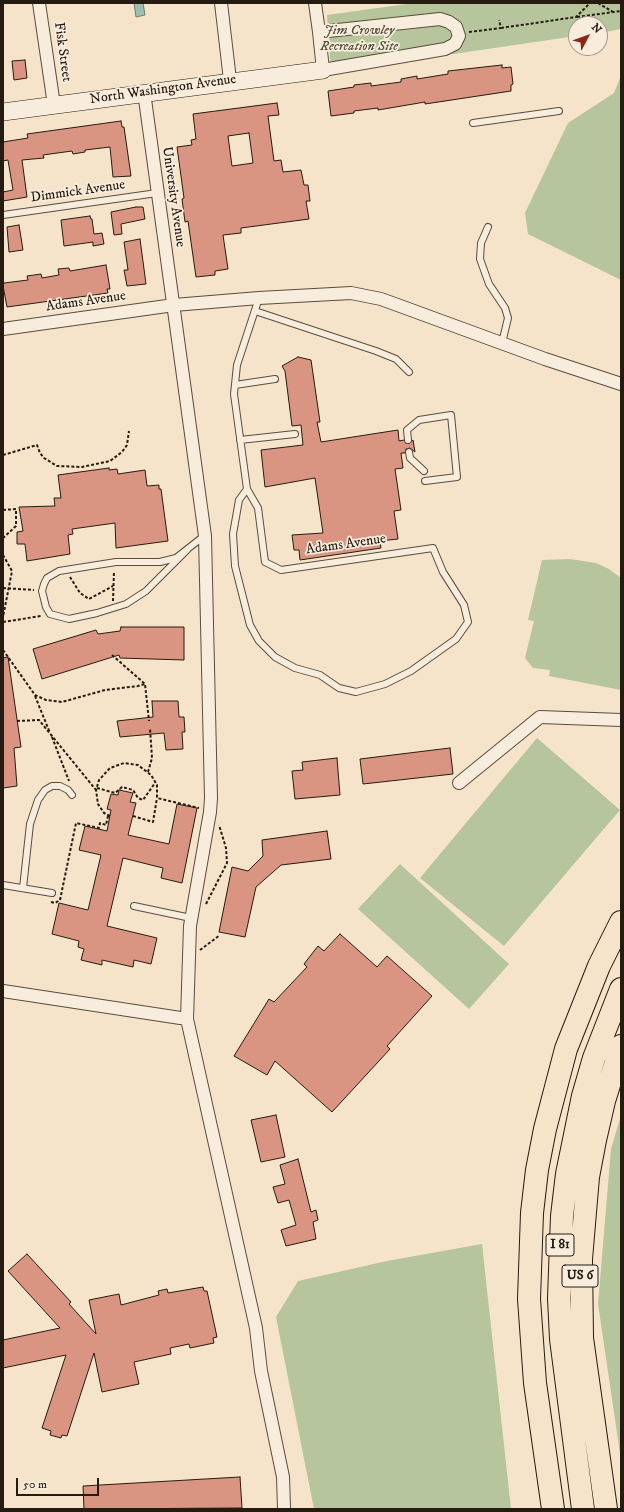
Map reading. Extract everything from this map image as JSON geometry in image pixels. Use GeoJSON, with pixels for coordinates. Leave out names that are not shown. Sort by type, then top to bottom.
{"type":"FeatureCollection","features":[{"type":"Feature","properties":{"kind":"highway","name":"I 81"},"geometry":{"type":"LineString","coordinates":[[553,1509],[536,1383],[532,1341],[529,1298],[532,1213],[537,1170],[545,1129],[566,1049],[599,966],[621,922]]}},
{"type":"Feature","properties":{"kind":"highway","name":"I 81"},"geometry":{"type":"LineString","coordinates":[[583,1509],[561,1339],[559,1298],[562,1216],[567,1174],[583,1096],[594,1058],[621,989]]}},
{"type":"Feature","properties":{"kind":"highway","name":"US 6"},"geometry":{"type":"LineString","coordinates":[[606,1509],[587,1377],[580,1298],[584,1211],[588,1177],[604,1101],[621,1046]]}},
{"type":"Feature","properties":{"kind":"highway"},"geometry":{"type":"LineString","coordinates":[[587,1377],[614,1509]]}},
{"type":"Feature","properties":{"kind":"street","name":"Fisk Street"},"geometry":{"type":"LineString","coordinates":[[40,3],[54,105]]}},
{"type":"Feature","properties":{"kind":"street"},"geometry":{"type":"LineString","coordinates":[[221,3],[230,80]]}},
{"type":"Feature","properties":{"kind":"street"},"geometry":{"type":"LineString","coordinates":[[315,3],[323,70],[445,48],[455,44],[459,36],[456,27],[440,19],[319,32]]}},
{"type":"Feature","properties":{"kind":"street","name":"North Washington Avenue"},"geometry":{"type":"LineString","coordinates":[[3,112],[230,80],[323,70]]}},
{"type":"Feature","properties":{"kind":"street","name":"University Avenue"},"geometry":{"type":"LineString","coordinates":[[144,92],[205,536],[210,812],[191,918],[187,1020],[256,1328],[261,1371],[283,1477],[284,1509]]}},
{"type":"Feature","properties":{"kind":"street","name":"Adams Avenue"},"geometry":{"type":"LineString","coordinates":[[3,329],[174,305],[351,293],[381,299],[621,384]]}},
{"type":"Feature","properties":{"kind":"street"},"geometry":{"type":"LineString","coordinates":[[459,783],[540,717],[621,720]]}},
{"type":"Feature","properties":{"kind":"street"},"geometry":{"type":"LineString","coordinates":[[3,991],[187,1020]]}},
{"type":"Feature","properties":{"kind":"lane"},"geometry":{"type":"LineString","coordinates":[[473,123],[559,110]]}},
{"type":"Feature","properties":{"kind":"lane","name":"Dimmick Avenue"},"geometry":{"type":"LineString","coordinates":[[3,215],[157,193]]}},
{"type":"Feature","properties":{"kind":"lane"},"geometry":{"type":"LineString","coordinates":[[488,227],[481,243],[480,259],[489,284],[507,313],[508,318],[502,343]]}},
{"type":"Feature","properties":{"kind":"lane"},"geometry":{"type":"LineString","coordinates":[[247,488],[234,394],[237,366],[260,298]]}},
{"type":"Feature","properties":{"kind":"lane"},"geometry":{"type":"LineString","coordinates":[[255,311],[376,350],[396,359],[409,372]]}},
{"type":"Feature","properties":{"kind":"lane"},"geometry":{"type":"LineString","coordinates":[[235,385],[275,379]]}},
{"type":"Feature","properties":{"kind":"lane"},"geometry":{"type":"LineString","coordinates":[[408,440],[407,430],[419,420],[451,415],[457,477],[426,481]]}},
{"type":"Feature","properties":{"kind":"lane"},"geometry":{"type":"LineString","coordinates":[[240,440],[295,434]]}},
{"type":"Feature","properties":{"kind":"lane"},"geometry":{"type":"LineString","coordinates":[[409,452],[410,458],[424,471]]}},
{"type":"Feature","properties":{"kind":"lane","name":"Adams Avenue"},"geometry":{"type":"LineString","coordinates":[[247,488],[258,508],[265,562],[281,570],[433,548],[443,572],[464,605],[468,622],[456,638],[411,670],[385,684],[356,692],[339,688],[320,675],[296,668],[275,657],[259,641],[250,625],[235,566],[233,534],[239,500],[247,488]]}},
{"type":"Feature","properties":{"kind":"lane"},"geometry":{"type":"LineString","coordinates":[[187,550],[139,597],[126,604],[69,619],[50,614],[46,607],[42,591],[47,578],[59,571],[116,562],[160,562],[176,558],[205,536]]}},
{"type":"Feature","properties":{"kind":"lane"},"geometry":{"type":"LineString","coordinates":[[23,888],[30,824],[38,800],[45,790],[52,786],[60,786],[68,790],[72,795]]}},
{"type":"Feature","properties":{"kind":"lane"},"geometry":{"type":"LineString","coordinates":[[3,885],[52,893]]}},
{"type":"Feature","properties":{"kind":"lane"},"geometry":{"type":"LineString","coordinates":[[134,906],[191,918]]}},
{"type":"Feature","properties":{"kind":"path"},"geometry":{"type":"LineString","coordinates":[[577,16],[590,3]]}},
{"type":"Feature","properties":{"kind":"path"},"geometry":{"type":"LineString","coordinates":[[598,3],[614,12]]}},
{"type":"Feature","properties":{"kind":"path"},"geometry":{"type":"LineString","coordinates":[[584,16],[621,11]]}},
{"type":"Feature","properties":{"kind":"path"},"geometry":{"type":"LineString","coordinates":[[458,33],[568,18]]}},
{"type":"Feature","properties":{"kind":"path"},"geometry":{"type":"LineString","coordinates":[[499,20],[501,28]]}},
{"type":"Feature","properties":{"kind":"path"},"geometry":{"type":"LineString","coordinates":[[3,455],[37,445],[44,458],[57,466],[89,466],[110,461],[118,456],[127,445],[129,431]]}},
{"type":"Feature","properties":{"kind":"path"},"geometry":{"type":"LineString","coordinates":[[3,510],[16,509],[16,526],[3,538]]}},
{"type":"Feature","properties":{"kind":"path"},"geometry":{"type":"LineString","coordinates":[[3,555],[12,571],[3,617]]}},
{"type":"Feature","properties":{"kind":"path"},"geometry":{"type":"LineString","coordinates":[[68,569],[73,585],[89,599],[113,586]]}},
{"type":"Feature","properties":{"kind":"path"},"geometry":{"type":"LineString","coordinates":[[114,570],[114,602]]}},
{"type":"Feature","properties":{"kind":"path"},"geometry":{"type":"LineString","coordinates":[[3,588],[42,591]]}},
{"type":"Feature","properties":{"kind":"path"},"geometry":{"type":"LineString","coordinates":[[3,622],[41,616],[40,612]]}},
{"type":"Feature","properties":{"kind":"path"},"geometry":{"type":"LineString","coordinates":[[3,650],[35,695],[70,783]]}},
{"type":"Feature","properties":{"kind":"path"},"geometry":{"type":"LineString","coordinates":[[112,655],[145,684],[149,721]]}},
{"type":"Feature","properties":{"kind":"path"},"geometry":{"type":"LineString","coordinates":[[35,695],[46,700],[62,702],[105,690],[145,684]]}},
{"type":"Feature","properties":{"kind":"path"},"geometry":{"type":"LineString","coordinates":[[17,721],[40,720],[96,789],[98,804],[109,816],[106,825],[100,823],[100,828],[76,823],[60,900],[55,903],[45,901]]}},
{"type":"Feature","properties":{"kind":"path"},"geometry":{"type":"LineString","coordinates":[[148,772],[152,758],[150,728]]}},
{"type":"Feature","properties":{"kind":"path"},"geometry":{"type":"LineString","coordinates":[[96,789],[104,774],[117,765],[132,763],[145,768],[156,782],[157,798],[153,822],[133,816]]}},
{"type":"Feature","properties":{"kind":"path"},"geometry":{"type":"LineString","coordinates":[[96,789],[115,793],[122,787],[133,790],[138,798],[142,800],[156,782]]}},
{"type":"Feature","properties":{"kind":"path"},"geometry":{"type":"LineString","coordinates":[[157,798],[202,809],[202,813],[216,813],[226,848],[227,863],[203,910]]}},
{"type":"Feature","properties":{"kind":"path"},"geometry":{"type":"LineString","coordinates":[[190,958],[220,935]]}},
{"type":"Feature","properties":{"kind":"green space","name":"Jim Crowley Recreation Site"},"geometry":{"type":"Polygon","coordinates":[[[414,3],[621,3],[621,29],[608,31],[608,16],[568,16],[568,37],[331,72],[327,15],[414,3]]]}},
{"type":"Feature","properties":{"kind":"green space"},"geometry":{"type":"Polygon","coordinates":[[[620,78],[621,280],[528,234],[525,213],[568,123],[614,93],[620,78]]]}},
{"type":"Feature","properties":{"kind":"green space"},"geometry":{"type":"Polygon","coordinates":[[[570,559],[596,563],[609,569],[621,578],[621,690],[549,676],[550,670],[533,668],[525,658],[534,621],[528,620],[542,560],[570,559]]]}},
{"type":"Feature","properties":{"kind":"green space"},"geometry":{"type":"Polygon","coordinates":[[[537,738],[620,810],[504,946],[420,878],[537,738]]]}},
{"type":"Feature","properties":{"kind":"green space"},"geometry":{"type":"Polygon","coordinates":[[[400,864],[509,964],[469,1009],[358,909],[400,864]]]}},
{"type":"Feature","properties":{"kind":"green space"},"geometry":{"type":"Polygon","coordinates":[[[621,1115],[621,1460],[598,1304],[611,1149],[621,1115]]]}},
{"type":"Feature","properties":{"kind":"green space"},"geometry":{"type":"Polygon","coordinates":[[[482,1244],[511,1509],[314,1509],[276,1317],[298,1281],[387,1261],[482,1244]]]}},
{"type":"Feature","properties":{"kind":"water"},"geometry":{"type":"Polygon","coordinates":[[[134,3],[143,3],[145,15],[136,17],[134,3]]]}},
{"type":"Feature","properties":{"kind":"building"},"geometry":{"type":"Polygon","coordinates":[[[25,60],[27,78],[14,80],[12,61],[25,60]]]}},
{"type":"Feature","properties":{"kind":"building"},"geometry":{"type":"Polygon","coordinates":[[[502,65],[502,68],[511,67],[513,84],[511,85],[511,91],[425,104],[425,102],[378,110],[378,108],[354,111],[354,113],[331,116],[328,91],[354,87],[354,85],[371,83],[371,86],[401,82],[401,79],[417,76],[417,79],[448,74],[448,71],[502,65]]]}},
{"type":"Feature","properties":{"kind":"building"},"geometry":{"type":"Polygon","coordinates":[[[277,103],[279,115],[268,116],[274,161],[281,160],[283,172],[301,170],[304,185],[308,185],[310,201],[306,201],[309,219],[241,228],[241,233],[223,235],[228,269],[215,271],[215,275],[196,277],[188,221],[185,222],[182,199],[184,198],[177,147],[192,145],[191,140],[196,139],[193,114],[277,103]],[[249,133],[228,136],[232,166],[253,163],[249,133]]]}},
{"type":"Feature","properties":{"kind":"building"},"geometry":{"type":"Polygon","coordinates":[[[121,121],[122,127],[124,127],[131,176],[113,177],[110,147],[85,150],[85,152],[73,154],[72,151],[43,155],[44,158],[22,160],[27,197],[3,201],[3,192],[13,190],[8,160],[3,161],[3,142],[28,138],[27,134],[121,121]]]}},
{"type":"Feature","properties":{"kind":"building"},"geometry":{"type":"Polygon","coordinates":[[[143,207],[145,219],[121,224],[122,234],[114,235],[111,212],[143,207]]]}},
{"type":"Feature","properties":{"kind":"building"},"geometry":{"type":"Polygon","coordinates":[[[90,216],[92,219],[94,234],[102,233],[104,244],[93,246],[93,242],[64,246],[61,220],[90,216]]]}},
{"type":"Feature","properties":{"kind":"building"},"geometry":{"type":"Polygon","coordinates":[[[19,225],[23,250],[9,252],[7,227],[19,225]]]}},
{"type":"Feature","properties":{"kind":"building"},"geometry":{"type":"Polygon","coordinates":[[[140,239],[146,284],[127,286],[124,270],[128,270],[124,242],[140,239]]]}},
{"type":"Feature","properties":{"kind":"building"},"geometry":{"type":"Polygon","coordinates":[[[106,265],[110,289],[107,289],[108,293],[7,307],[3,286],[4,283],[28,280],[27,276],[41,274],[42,278],[59,275],[58,269],[69,268],[70,271],[106,265]]]}},
{"type":"Feature","properties":{"kind":"building"},"geometry":{"type":"Polygon","coordinates":[[[298,357],[311,360],[320,422],[317,422],[321,442],[398,430],[399,441],[404,440],[408,444],[413,440],[415,452],[410,448],[406,449],[405,453],[401,453],[403,468],[395,469],[401,510],[394,511],[398,539],[380,541],[381,548],[300,560],[299,550],[294,550],[292,535],[323,533],[315,478],[265,487],[261,450],[303,445],[301,425],[292,426],[285,371],[282,366],[298,357]]]}},
{"type":"Feature","properties":{"kind":"building"},"geometry":{"type":"Polygon","coordinates":[[[109,468],[109,470],[117,469],[118,474],[145,470],[147,486],[159,485],[159,489],[161,489],[168,541],[116,548],[115,523],[72,529],[73,534],[68,535],[70,554],[27,561],[25,544],[17,544],[17,532],[23,531],[19,507],[55,506],[54,498],[61,498],[58,475],[109,468]]]}},
{"type":"Feature","properties":{"kind":"building"},"geometry":{"type":"Polygon","coordinates":[[[121,627],[184,627],[184,660],[120,658],[119,655],[42,679],[33,649],[96,630],[98,634],[120,631],[121,627]]]}},
{"type":"Feature","properties":{"kind":"building"},"geometry":{"type":"Polygon","coordinates":[[[8,657],[21,747],[14,748],[17,786],[3,788],[3,658],[8,657]]]}},
{"type":"Feature","properties":{"kind":"building"},"geometry":{"type":"Polygon","coordinates":[[[152,701],[178,701],[179,717],[184,717],[185,732],[182,732],[183,749],[166,750],[164,733],[120,737],[117,721],[153,717],[152,701]]]}},
{"type":"Feature","properties":{"kind":"building"},"geometry":{"type":"Polygon","coordinates":[[[450,748],[453,774],[363,784],[360,759],[450,748]]]}},
{"type":"Feature","properties":{"kind":"building"},"geometry":{"type":"Polygon","coordinates":[[[337,758],[340,795],[295,799],[292,771],[303,770],[302,762],[337,758]]]}},
{"type":"Feature","properties":{"kind":"building"},"geometry":{"type":"Polygon","coordinates":[[[119,790],[133,793],[130,802],[136,803],[128,835],[169,844],[177,804],[197,808],[182,883],[161,878],[163,868],[123,858],[107,926],[157,938],[151,964],[134,960],[133,967],[102,960],[102,965],[81,960],[84,949],[78,947],[79,941],[52,934],[59,903],[88,910],[101,855],[79,850],[85,826],[107,831],[111,810],[107,809],[111,794],[118,795],[119,790]]]}},
{"type":"Feature","properties":{"kind":"building"},"geometry":{"type":"Polygon","coordinates":[[[327,831],[331,859],[281,865],[256,887],[245,937],[219,932],[232,867],[248,871],[263,856],[262,840],[327,831]]]}},
{"type":"Feature","properties":{"kind":"building"},"geometry":{"type":"Polygon","coordinates":[[[340,934],[377,967],[387,956],[432,996],[387,1046],[390,1049],[332,1112],[275,1061],[267,1075],[234,1056],[269,999],[274,1002],[307,967],[304,964],[318,946],[324,951],[340,934]]]}},
{"type":"Feature","properties":{"kind":"building"},"geometry":{"type":"Polygon","coordinates":[[[276,1115],[285,1157],[261,1162],[251,1120],[276,1115]]]}},
{"type":"Feature","properties":{"kind":"building"},"geometry":{"type":"Polygon","coordinates":[[[298,1159],[311,1212],[316,1210],[318,1220],[313,1222],[316,1239],[286,1246],[281,1230],[296,1225],[289,1200],[278,1203],[273,1187],[285,1184],[280,1165],[298,1159]]]}},
{"type":"Feature","properties":{"kind":"building"},"geometry":{"type":"Polygon","coordinates":[[[27,1254],[71,1302],[69,1304],[96,1334],[89,1300],[119,1294],[121,1305],[159,1295],[158,1291],[167,1289],[168,1293],[203,1287],[204,1291],[207,1291],[217,1337],[213,1338],[214,1343],[190,1348],[189,1344],[170,1348],[171,1354],[134,1362],[139,1384],[102,1392],[94,1353],[67,1436],[62,1435],[61,1438],[50,1435],[51,1431],[42,1428],[66,1355],[3,1368],[3,1340],[60,1328],[8,1271],[27,1254]]]}},
{"type":"Feature","properties":{"kind":"building"},"geometry":{"type":"Polygon","coordinates":[[[240,1477],[242,1508],[84,1509],[83,1486],[240,1477]]]}}]}
